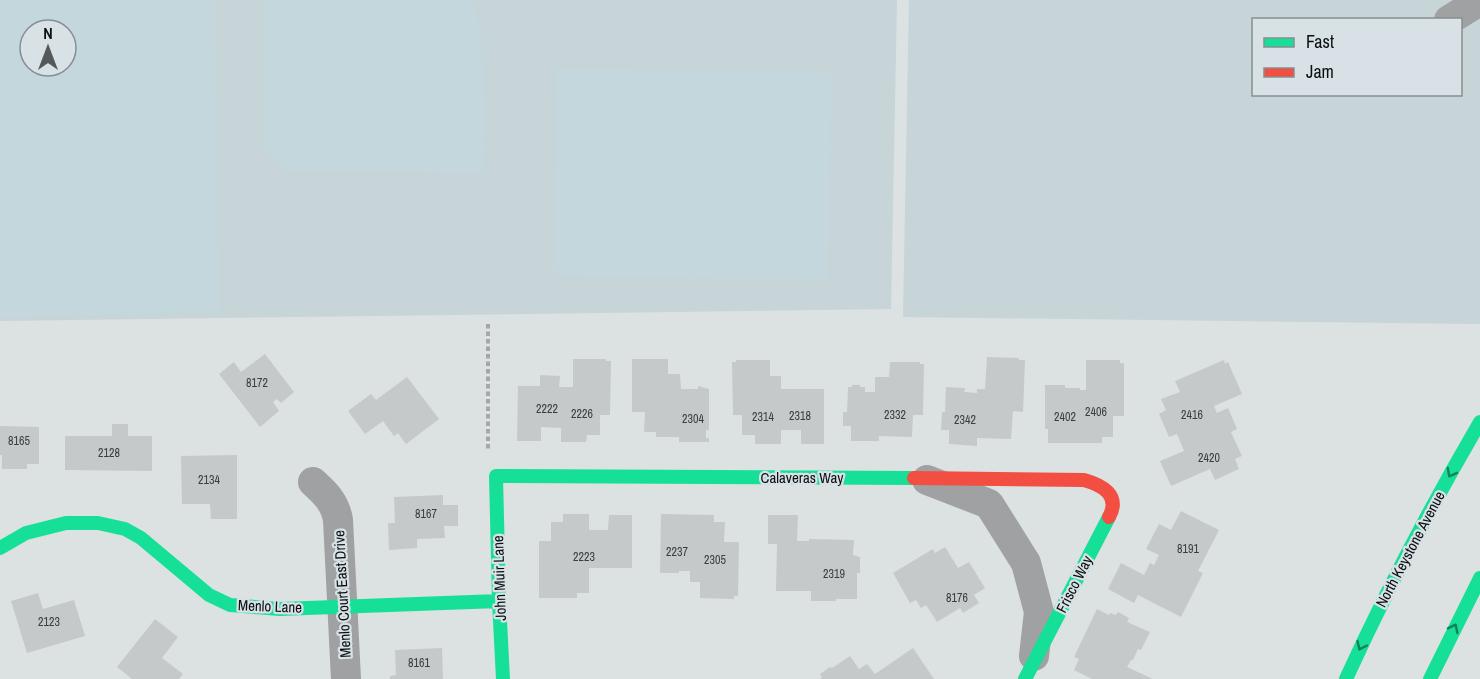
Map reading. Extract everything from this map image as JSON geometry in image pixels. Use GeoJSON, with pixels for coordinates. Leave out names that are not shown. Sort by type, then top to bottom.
{"type":"FeatureCollection","features":[{"type":"Feature","properties":{"kind":"street"},"geometry":{"type":"LineString","coordinates":[[1452,18],[1480,1]]}},
{"type":"Feature","properties":{"kind":"street","name":"North Keystone Avenue"},"geometry":{"type":"LineString","coordinates":[[1346,679],[1392,581],[1480,422]]}},
{"type":"Feature","properties":{"kind":"street","name":"Calaveras Way"},"geometry":{"type":"LineString","coordinates":[[496,476],[1084,480],[1098,484],[1106,490]]}},
{"type":"Feature","properties":{"kind":"street","name":"John Muir Lane"},"geometry":{"type":"LineString","coordinates":[[496,476],[503,679]]}},
{"type":"Feature","properties":{"kind":"street"},"geometry":{"type":"LineString","coordinates":[[922,478],[989,504],[1026,563],[1039,612],[1029,671]]}},
{"type":"Feature","properties":{"kind":"street","name":"Menlo Court East Drive"},"geometry":{"type":"LineString","coordinates":[[313,482],[329,497],[337,512],[340,533],[346,679]]}},
{"type":"Feature","properties":{"kind":"street","name":"Frisco Way"},"geometry":{"type":"LineString","coordinates":[[1029,671],[1112,512],[1113,501],[1106,490]]}},
{"type":"Feature","properties":{"kind":"street","name":"Menlo Lane"},"geometry":{"type":"LineString","coordinates":[[0,548],[26,534],[66,523],[98,523],[125,529],[141,538],[209,596],[230,605],[280,609],[499,601]]}},
{"type":"Feature","properties":{"kind":"street"},"geometry":{"type":"LineString","coordinates":[[1430,679],[1480,578]]}},
{"type":"Feature","properties":{"kind":"path"},"geometry":{"type":"LineString","coordinates":[[488,324],[488,470],[496,476]]}},
{"type":"Feature","properties":{"kind":"shaded area"},"geometry":{"type":"Polygon","coordinates":[[[0,0],[897,0],[891,309],[0,321],[0,0]]]}},
{"type":"Feature","properties":{"kind":"shaded area"},"geometry":{"type":"Polygon","coordinates":[[[0,0],[215,0],[220,313],[0,317],[0,0]]]}},
{"type":"Feature","properties":{"kind":"shaded area"},"geometry":{"type":"Polygon","coordinates":[[[264,0],[473,0],[482,40],[485,111],[484,173],[288,171],[264,148],[264,0]]]}},
{"type":"Feature","properties":{"kind":"shaded area"},"geometry":{"type":"Polygon","coordinates":[[[909,0],[1480,0],[1480,324],[903,317],[909,0]]]}},
{"type":"Feature","properties":{"kind":"shaded area"},"geometry":{"type":"Polygon","coordinates":[[[557,68],[831,72],[828,280],[554,276],[557,68]]]}},
{"type":"Feature","properties":{"kind":"building"},"geometry":{"type":"Polygon","coordinates":[[[265,354],[294,392],[281,403],[277,399],[273,402],[279,411],[260,427],[219,374],[234,362],[241,372],[265,354]]]}},
{"type":"Feature","properties":{"kind":"building"},"geometry":{"type":"Polygon","coordinates":[[[987,357],[1025,360],[1023,412],[1013,411],[1011,439],[977,438],[977,446],[949,444],[949,430],[941,430],[942,412],[945,412],[946,387],[965,388],[964,392],[977,393],[977,389],[985,389],[987,357]]]}},
{"type":"Feature","properties":{"kind":"building"},"geometry":{"type":"Polygon","coordinates":[[[573,359],[611,361],[610,415],[600,415],[600,435],[587,435],[586,442],[561,442],[561,428],[541,427],[541,441],[517,441],[518,386],[540,386],[540,375],[560,376],[559,387],[573,387],[573,359]]]}},
{"type":"Feature","properties":{"kind":"building"},"geometry":{"type":"Polygon","coordinates":[[[632,359],[668,359],[668,374],[680,374],[681,389],[698,389],[698,386],[709,389],[709,430],[706,430],[706,438],[709,438],[709,442],[679,442],[679,437],[656,437],[656,432],[644,432],[645,412],[632,412],[632,359]]]}},
{"type":"Feature","properties":{"kind":"building"},"geometry":{"type":"Polygon","coordinates":[[[770,360],[770,376],[781,376],[781,389],[824,389],[824,444],[801,444],[801,430],[781,430],[781,444],[755,444],[755,435],[742,435],[742,415],[733,415],[732,362],[770,360]]]}},
{"type":"Feature","properties":{"kind":"building"},"geometry":{"type":"Polygon","coordinates":[[[1086,360],[1120,360],[1120,363],[1124,363],[1124,416],[1113,416],[1113,437],[1102,437],[1102,443],[1048,443],[1048,429],[1045,429],[1045,385],[1065,385],[1065,388],[1086,390],[1086,360]]]}},
{"type":"Feature","properties":{"kind":"building"},"geometry":{"type":"Polygon","coordinates":[[[1224,360],[1225,364],[1228,362],[1242,394],[1214,406],[1217,413],[1228,408],[1237,429],[1231,432],[1242,456],[1235,459],[1239,469],[1215,480],[1210,469],[1171,486],[1160,461],[1184,451],[1177,434],[1169,437],[1159,414],[1166,410],[1161,399],[1180,392],[1175,381],[1224,360]]]}},
{"type":"Feature","properties":{"kind":"building"},"geometry":{"type":"Polygon","coordinates":[[[890,362],[924,364],[923,415],[913,415],[912,437],[879,436],[879,441],[851,441],[851,426],[843,426],[843,412],[847,412],[848,387],[860,385],[860,387],[865,387],[865,392],[875,392],[875,377],[889,377],[890,362]]]}},
{"type":"Feature","properties":{"kind":"building"},"geometry":{"type":"Polygon","coordinates":[[[407,377],[439,419],[406,444],[398,433],[394,436],[383,421],[365,434],[348,411],[371,394],[376,400],[407,377]]]}},
{"type":"Feature","properties":{"kind":"building"},"geometry":{"type":"Polygon","coordinates":[[[112,424],[128,424],[128,436],[152,436],[152,471],[65,470],[65,436],[112,436],[112,424]]]}},
{"type":"Feature","properties":{"kind":"building"},"geometry":{"type":"Polygon","coordinates":[[[0,426],[39,427],[39,464],[27,464],[27,469],[2,469],[0,426]]]}},
{"type":"Feature","properties":{"kind":"building"},"geometry":{"type":"Polygon","coordinates":[[[237,455],[237,519],[211,519],[210,504],[182,504],[181,456],[237,455]]]}},
{"type":"Feature","properties":{"kind":"building"},"geometry":{"type":"Polygon","coordinates":[[[443,495],[443,505],[458,505],[458,526],[444,526],[445,538],[417,539],[417,548],[389,550],[388,523],[395,523],[394,497],[443,495]]]}},
{"type":"Feature","properties":{"kind":"building"},"geometry":{"type":"Polygon","coordinates":[[[1181,511],[1219,530],[1198,571],[1203,573],[1181,617],[1138,595],[1134,603],[1108,589],[1121,563],[1144,575],[1150,563],[1154,565],[1159,555],[1146,549],[1159,524],[1171,530],[1181,511]]]}},
{"type":"Feature","properties":{"kind":"building"},"geometry":{"type":"Polygon","coordinates":[[[563,514],[589,514],[589,530],[608,530],[609,515],[632,515],[632,568],[589,568],[589,593],[577,593],[577,598],[539,598],[539,541],[551,541],[551,522],[563,522],[563,514]]]}},
{"type":"Feature","properties":{"kind":"building"},"geometry":{"type":"Polygon","coordinates":[[[661,514],[714,515],[714,522],[725,522],[724,542],[739,542],[738,596],[734,596],[734,599],[700,598],[700,582],[690,582],[690,571],[660,573],[661,514]]]}},
{"type":"Feature","properties":{"kind":"building"},"geometry":{"type":"Polygon","coordinates":[[[768,515],[798,515],[797,541],[854,540],[853,555],[860,557],[860,573],[857,573],[857,599],[811,601],[811,591],[776,591],[777,544],[768,544],[768,515]]]}},
{"type":"Feature","properties":{"kind":"building"},"geometry":{"type":"Polygon","coordinates":[[[945,547],[958,568],[969,562],[985,588],[974,595],[979,603],[963,613],[960,608],[937,622],[926,605],[921,608],[916,600],[910,603],[893,573],[933,549],[935,553],[945,547]]]}},
{"type":"Feature","properties":{"kind":"building"},"geometry":{"type":"Polygon","coordinates":[[[38,593],[43,609],[74,600],[85,636],[27,653],[11,601],[38,593]]]}},
{"type":"Feature","properties":{"kind":"building"},"geometry":{"type":"Polygon","coordinates":[[[1097,609],[1109,615],[1110,613],[1116,615],[1118,612],[1129,618],[1127,622],[1150,632],[1141,650],[1138,649],[1127,667],[1153,679],[1092,679],[1074,670],[1079,659],[1074,657],[1097,609]]]}},
{"type":"Feature","properties":{"kind":"building"},"geometry":{"type":"Polygon","coordinates":[[[155,619],[178,637],[162,658],[183,674],[179,679],[132,679],[117,667],[155,619]]]}},
{"type":"Feature","properties":{"kind":"building"},"geometry":{"type":"Polygon","coordinates":[[[442,648],[443,679],[390,679],[390,676],[396,675],[395,650],[442,648]]]}},
{"type":"Feature","properties":{"kind":"building"},"geometry":{"type":"Polygon","coordinates":[[[913,648],[934,679],[820,679],[822,677],[820,674],[850,656],[859,669],[867,664],[875,674],[913,648]]]}},
{"type":"Feature","properties":{"kind":"traffic: fast"},"geometry":{"type":"LineString","coordinates":[[1346,679],[1410,549],[1480,422]]}},
{"type":"Feature","properties":{"kind":"traffic: fast"},"geometry":{"type":"LineString","coordinates":[[503,679],[496,476],[914,478]]}},
{"type":"Feature","properties":{"kind":"traffic: fast"},"geometry":{"type":"LineString","coordinates":[[1025,679],[1109,517]]}},
{"type":"Feature","properties":{"kind":"traffic: fast"},"geometry":{"type":"LineString","coordinates":[[0,548],[26,533],[66,523],[98,523],[125,529],[141,538],[209,595],[230,605],[280,609],[499,601]]}},
{"type":"Feature","properties":{"kind":"traffic: fast"},"geometry":{"type":"LineString","coordinates":[[1430,679],[1480,578]]}},
{"type":"Feature","properties":{"kind":"traffic: jam"},"geometry":{"type":"LineString","coordinates":[[914,478],[1084,480],[1108,492],[1113,503],[1109,517]]}}]}
